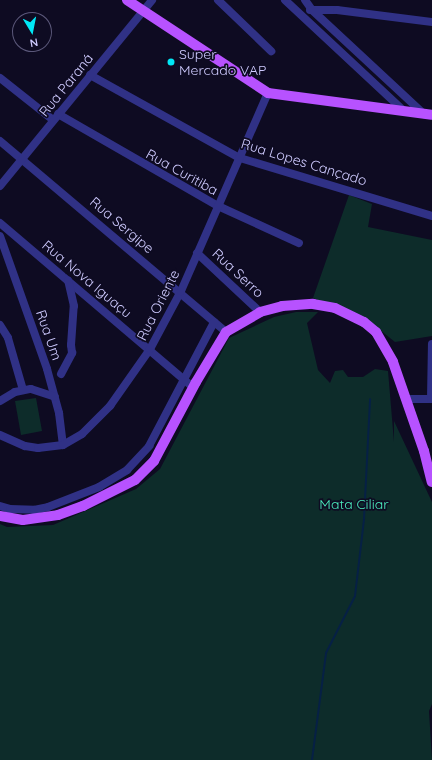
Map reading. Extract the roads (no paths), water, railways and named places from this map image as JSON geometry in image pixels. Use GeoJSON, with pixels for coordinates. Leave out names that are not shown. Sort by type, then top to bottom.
{"type":"FeatureCollection","features":[{"type":"Feature","properties":{"kind":"main road"},"geometry":{"type":"LineString","coordinates":[[127,0],[142,12],[268,93],[428,115]]}},
{"type":"Feature","properties":{"kind":"main road"},"geometry":{"type":"LineString","coordinates":[[0,516],[23,520],[58,515],[104,497],[135,480],[154,461],[193,387],[226,332],[260,312],[282,306],[313,304],[335,308],[364,322],[384,342],[424,451],[432,482]]}},
{"type":"Feature","properties":{"kind":"street","name":"Rua Paraná"},"geometry":{"type":"LineString","coordinates":[[0,186],[152,0]]}},
{"type":"Feature","properties":{"kind":"street"},"geometry":{"type":"LineString","coordinates":[[218,0],[272,51]]}},
{"type":"Feature","properties":{"kind":"street"},"geometry":{"type":"LineString","coordinates":[[286,0],[405,112]]}},
{"type":"Feature","properties":{"kind":"street"},"geometry":{"type":"LineString","coordinates":[[305,0],[312,10],[428,115]]}},
{"type":"Feature","properties":{"kind":"street"},"geometry":{"type":"LineString","coordinates":[[299,12],[312,10],[337,10],[432,22]]}},
{"type":"Feature","properties":{"kind":"street","name":"Rua Lopes Cançado"},"geometry":{"type":"LineString","coordinates":[[90,75],[240,158],[432,216]]}},
{"type":"Feature","properties":{"kind":"street","name":"Rua Curitiba"},"geometry":{"type":"LineString","coordinates":[[0,78],[56,117],[218,206],[299,244]]}},
{"type":"Feature","properties":{"kind":"street","name":"Rua Oriente"},"geometry":{"type":"LineString","coordinates":[[0,435],[25,446],[38,448],[62,445],[82,434],[110,406],[150,349],[181,291],[268,93]]}},
{"type":"Feature","properties":{"kind":"street","name":"Rua Sergipe"},"geometry":{"type":"LineString","coordinates":[[0,141],[181,291],[226,332]]}},
{"type":"Feature","properties":{"kind":"street","name":"Rua Nova Iguaçu"},"geometry":{"type":"LineString","coordinates":[[0,223],[193,387]]}},
{"type":"Feature","properties":{"kind":"street","name":"Rua Um"},"geometry":{"type":"LineString","coordinates":[[0,236],[41,350],[55,397],[61,421],[62,445]]}},
{"type":"Feature","properties":{"kind":"street","name":"Rua Serro"},"geometry":{"type":"LineString","coordinates":[[197,253],[260,312]]}},
{"type":"Feature","properties":{"kind":"street"},"geometry":{"type":"LineString","coordinates":[[61,374],[72,353],[74,306],[68,280]]}},
{"type":"Feature","properties":{"kind":"street"},"geometry":{"type":"LineString","coordinates":[[0,506],[10,509],[34,510],[48,507],[99,487],[127,470],[149,446],[185,380],[214,322]]}},
{"type":"Feature","properties":{"kind":"street"},"geometry":{"type":"LineString","coordinates":[[0,325],[8,338],[24,390]]}},
{"type":"Feature","properties":{"kind":"street"},"geometry":{"type":"LineString","coordinates":[[406,399],[431,399],[432,344]]}},
{"type":"Feature","properties":{"kind":"street"},"geometry":{"type":"LineString","coordinates":[[0,401],[24,390],[31,389],[55,397]]}},
{"type":"Feature","properties":{"kind":"waterway"},"geometry":{"type":"LineString","coordinates":[[312,760],[326,653],[355,596],[364,519],[370,399]]}},
{"type":"Feature","properties":{"kind":"place","name":"Super Mercado VAP"},"geometry":{"type":"Point","coordinates":[171,62]}},
{"type":"Feature","properties":{"kind":"park label","name":"Mata Ciliar"},"geometry":{"type":"Point","coordinates":[354,504]}}]}
